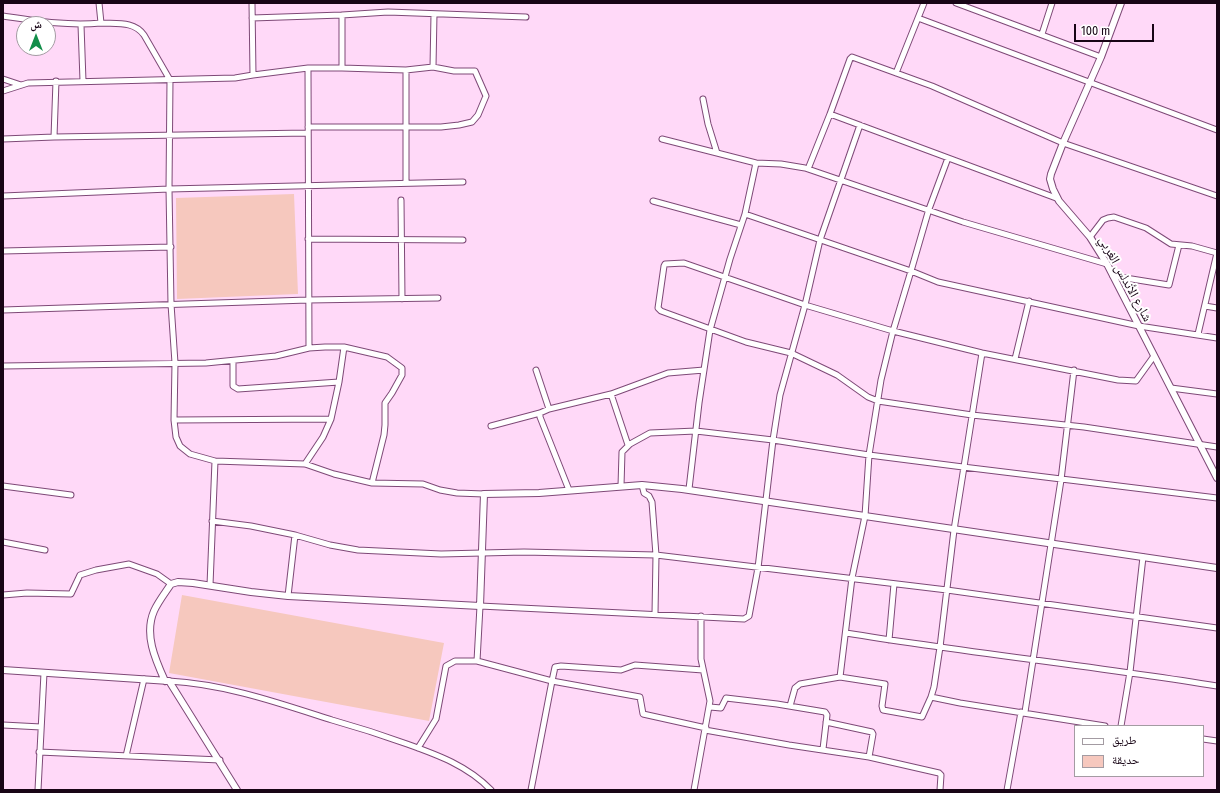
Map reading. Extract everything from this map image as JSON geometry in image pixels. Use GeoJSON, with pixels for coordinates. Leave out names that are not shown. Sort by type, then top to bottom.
{"type":"FeatureCollection","features":[{"type":"Feature","properties":{"kind":"street"},"geometry":{"type":"LineString","coordinates":[[99,3],[101,23]]}},
{"type":"Feature","properties":{"kind":"street"},"geometry":{"type":"LineString","coordinates":[[252,3],[253,75]]}},
{"type":"Feature","properties":{"kind":"street"},"geometry":{"type":"LineString","coordinates":[[896,73],[924,3]]}},
{"type":"Feature","properties":{"kind":"street"},"geometry":{"type":"LineString","coordinates":[[956,3],[1101,57]]}},
{"type":"Feature","properties":{"kind":"street"},"geometry":{"type":"LineString","coordinates":[[1042,34],[1052,3]]}},
{"type":"Feature","properties":{"kind":"street","name":"شارع الأندلس الغربي"},"geometry":{"type":"LineString","coordinates":[[1121,3],[1101,57],[1062,143],[1051,174],[1051,183],[1056,198],[1090,237],[1107,264],[1217,478]]}},
{"type":"Feature","properties":{"kind":"street"},"geometry":{"type":"LineString","coordinates":[[252,18],[342,15],[379,12],[526,17]]}},
{"type":"Feature","properties":{"kind":"street"},"geometry":{"type":"LineString","coordinates":[[433,67],[434,14]]}},
{"type":"Feature","properties":{"kind":"street"},"geometry":{"type":"LineString","coordinates":[[342,15],[342,68]]}},
{"type":"Feature","properties":{"kind":"street"},"geometry":{"type":"LineString","coordinates":[[3,16],[64,25],[101,23],[133,26],[139,28],[170,80],[169,190],[171,304],[175,363],[174,420],[176,437],[180,446],[190,454],[215,461],[305,464],[334,474],[372,484],[423,484],[440,490],[457,493],[484,494],[642,485],[689,489],[954,530],[1217,568]]}},
{"type":"Feature","properties":{"kind":"street"},"geometry":{"type":"LineString","coordinates":[[918,18],[1217,130]]}},
{"type":"Feature","properties":{"kind":"street"},"geometry":{"type":"LineString","coordinates":[[81,25],[83,81]]}},
{"type":"Feature","properties":{"kind":"street"},"geometry":{"type":"LineString","coordinates":[[808,169],[851,58],[939,89],[1062,143],[1217,196]]}},
{"type":"Feature","properties":{"kind":"street"},"geometry":{"type":"LineString","coordinates":[[3,91],[28,83],[56,81],[235,78],[308,68],[406,70],[433,67],[454,71],[475,72],[486,96],[478,115],[472,122],[441,127],[3,139]]}},
{"type":"Feature","properties":{"kind":"street"},"geometry":{"type":"LineString","coordinates":[[308,68],[309,348]]}},
{"type":"Feature","properties":{"kind":"street"},"geometry":{"type":"LineString","coordinates":[[406,70],[406,183]]}},
{"type":"Feature","properties":{"kind":"street"},"geometry":{"type":"LineString","coordinates":[[3,79],[22,85]]}},
{"type":"Feature","properties":{"kind":"street"},"geometry":{"type":"LineString","coordinates":[[54,137],[56,81]]}},
{"type":"Feature","properties":{"kind":"street"},"geometry":{"type":"LineString","coordinates":[[703,100],[708,124],[717,153]]}},
{"type":"Feature","properties":{"kind":"street"},"geometry":{"type":"LineString","coordinates":[[830,114],[1056,198]]}},
{"type":"Feature","properties":{"kind":"street"},"geometry":{"type":"LineString","coordinates":[[237,790],[220,760],[159,668],[151,644],[150,627],[154,612],[171,584],[178,582],[192,583],[288,596],[744,618],[749,616],[758,568],[765,500],[780,395],[805,305],[820,240],[860,125]]}},
{"type":"Feature","properties":{"kind":"street"},"geometry":{"type":"LineString","coordinates":[[662,139],[756,163],[781,164],[808,169],[1007,236],[1107,264]]}},
{"type":"Feature","properties":{"kind":"street"},"geometry":{"type":"LineString","coordinates":[[840,677],[852,578],[865,516],[869,455],[881,380],[893,332],[929,209],[948,158]]}},
{"type":"Feature","properties":{"kind":"street"},"geometry":{"type":"LineString","coordinates":[[689,489],[710,330],[745,214],[756,163]]}},
{"type":"Feature","properties":{"kind":"street"},"geometry":{"type":"LineString","coordinates":[[3,196],[463,182]]}},
{"type":"Feature","properties":{"kind":"street"},"geometry":{"type":"LineString","coordinates":[[401,200],[402,299]]}},
{"type":"Feature","properties":{"kind":"street"},"geometry":{"type":"LineString","coordinates":[[653,201],[741,225]]}},
{"type":"Feature","properties":{"kind":"street"},"geometry":{"type":"LineString","coordinates":[[745,214],[911,271],[938,282],[1138,326],[1217,338]]}},
{"type":"Feature","properties":{"kind":"street"},"geometry":{"type":"LineString","coordinates":[[1090,237],[1103,220],[1114,217],[1146,228],[1171,244],[1192,246],[1217,253],[1198,334]]}},
{"type":"Feature","properties":{"kind":"street"},"geometry":{"type":"LineString","coordinates":[[308,240],[463,240]]}},
{"type":"Feature","properties":{"kind":"street"},"geometry":{"type":"LineString","coordinates":[[1113,276],[1169,285],[1179,245]]}},
{"type":"Feature","properties":{"kind":"street"},"geometry":{"type":"LineString","coordinates":[[3,251],[171,247]]}},
{"type":"Feature","properties":{"kind":"street"},"geometry":{"type":"LineString","coordinates":[[1154,356],[1138,379],[1133,381],[1118,380],[1074,370],[982,353],[893,332],[805,305],[684,263],[665,264],[658,309],[710,330],[746,342],[792,353],[842,377],[868,397],[878,401],[972,415],[1067,425],[1217,447]]}},
{"type":"Feature","properties":{"kind":"street"},"geometry":{"type":"LineString","coordinates":[[3,310],[308,300],[438,298]]}},
{"type":"Feature","properties":{"kind":"street"},"geometry":{"type":"LineString","coordinates":[[1015,359],[1029,301]]}},
{"type":"Feature","properties":{"kind":"street"},"geometry":{"type":"LineString","coordinates":[[1205,306],[1217,308]]}},
{"type":"Feature","properties":{"kind":"street"},"geometry":{"type":"LineString","coordinates":[[305,464],[323,437],[331,419],[339,382],[344,347]]}},
{"type":"Feature","properties":{"kind":"street"},"geometry":{"type":"LineString","coordinates":[[3,366],[233,361],[276,356],[309,348],[344,347],[387,357],[402,368],[402,374],[392,393],[385,402],[384,430],[372,484]]}},
{"type":"Feature","properties":{"kind":"street"},"geometry":{"type":"LineString","coordinates":[[790,706],[796,688],[800,684],[840,677],[884,684],[883,710],[922,717],[934,687],[963,467],[982,353]]}},
{"type":"Feature","properties":{"kind":"street"},"geometry":{"type":"LineString","coordinates":[[233,361],[233,386],[238,389],[339,382]]}},
{"type":"Feature","properties":{"kind":"street"},"geometry":{"type":"LineString","coordinates":[[536,370],[549,409]]}},
{"type":"Feature","properties":{"kind":"street"},"geometry":{"type":"LineString","coordinates":[[491,426],[540,413],[549,409],[611,394],[668,373],[704,370]]}},
{"type":"Feature","properties":{"kind":"street"},"geometry":{"type":"LineString","coordinates":[[1006,790],[1023,712],[1042,604],[1061,480],[1074,370]]}},
{"type":"Feature","properties":{"kind":"street"},"geometry":{"type":"LineString","coordinates":[[1171,388],[1217,394]]}},
{"type":"Feature","properties":{"kind":"street"},"geometry":{"type":"LineString","coordinates":[[611,394],[628,445]]}},
{"type":"Feature","properties":{"kind":"street"},"geometry":{"type":"LineString","coordinates":[[540,413],[540,417],[569,490]]}},
{"type":"Feature","properties":{"kind":"street"},"geometry":{"type":"LineString","coordinates":[[174,420],[331,419]]}},
{"type":"Feature","properties":{"kind":"street"},"geometry":{"type":"LineString","coordinates":[[621,486],[622,452],[628,445],[650,433],[696,431],[773,440],[869,455],[1061,480],[1217,498]]}},
{"type":"Feature","properties":{"kind":"street"},"geometry":{"type":"LineString","coordinates":[[210,586],[215,461]]}},
{"type":"Feature","properties":{"kind":"street"},"geometry":{"type":"LineString","coordinates":[[642,485],[644,492],[649,496],[652,502],[656,555],[655,614]]}},
{"type":"Feature","properties":{"kind":"street"},"geometry":{"type":"LineString","coordinates":[[3,486],[71,495]]}},
{"type":"Feature","properties":{"kind":"street"},"geometry":{"type":"LineString","coordinates":[[477,661],[483,552],[484,494]]}},
{"type":"Feature","properties":{"kind":"street"},"geometry":{"type":"LineString","coordinates":[[212,521],[251,526],[295,535],[330,545],[358,550],[441,554],[483,552],[656,555],[947,590],[1217,628]]}},
{"type":"Feature","properties":{"kind":"street"},"geometry":{"type":"LineString","coordinates":[[288,596],[295,535]]}},
{"type":"Feature","properties":{"kind":"street"},"geometry":{"type":"LineString","coordinates":[[3,542],[45,550]]}},
{"type":"Feature","properties":{"kind":"street"},"geometry":{"type":"LineString","coordinates":[[1121,725],[1130,672],[1143,557]]}},
{"type":"Feature","properties":{"kind":"street"},"geometry":{"type":"LineString","coordinates":[[3,595],[27,593],[70,594],[80,575],[96,570],[129,564],[157,574],[171,584]]}},
{"type":"Feature","properties":{"kind":"street"},"geometry":{"type":"LineString","coordinates":[[889,640],[894,584]]}},
{"type":"Feature","properties":{"kind":"street"},"geometry":{"type":"LineString","coordinates":[[694,790],[710,707],[710,700],[701,659],[701,616]]}},
{"type":"Feature","properties":{"kind":"street"},"geometry":{"type":"LineString","coordinates":[[846,633],[1130,672],[1217,686]]}},
{"type":"Feature","properties":{"kind":"street"},"geometry":{"type":"LineString","coordinates":[[418,748],[436,720],[446,666],[455,661],[477,661],[552,681],[640,697],[643,714],[706,729],[869,757],[939,773],[941,776],[940,790]]}},
{"type":"Feature","properties":{"kind":"street"},"geometry":{"type":"LineString","coordinates":[[531,790],[555,668],[558,666],[621,670],[635,665],[703,670]]}},
{"type":"Feature","properties":{"kind":"street"},"geometry":{"type":"LineString","coordinates":[[3,670],[185,682],[221,687],[303,711],[438,755],[464,768],[486,784],[491,790]]}},
{"type":"Feature","properties":{"kind":"street"},"geometry":{"type":"LineString","coordinates":[[38,790],[44,673]]}},
{"type":"Feature","properties":{"kind":"street"},"geometry":{"type":"LineString","coordinates":[[126,756],[144,679]]}},
{"type":"Feature","properties":{"kind":"street"},"geometry":{"type":"LineString","coordinates":[[931,696],[960,703],[1099,725]]}},
{"type":"Feature","properties":{"kind":"street"},"geometry":{"type":"LineString","coordinates":[[710,707],[721,708],[726,698],[826,712],[827,714],[822,749]]}},
{"type":"Feature","properties":{"kind":"street"},"geometry":{"type":"LineString","coordinates":[[826,722],[872,732],[873,734],[869,757]]}},
{"type":"Feature","properties":{"kind":"street"},"geometry":{"type":"LineString","coordinates":[[3,725],[41,727]]}},
{"type":"Feature","properties":{"kind":"street"},"geometry":{"type":"LineString","coordinates":[[1204,739],[1217,741]]}},
{"type":"Feature","properties":{"kind":"street"},"geometry":{"type":"LineString","coordinates":[[39,752],[220,760]]}},
{"type":"Feature","properties":{"kind":"green space"},"geometry":{"type":"Polygon","coordinates":[[[294,194],[298,294],[177,299],[176,198],[294,194]]]}},
{"type":"Feature","properties":{"kind":"green space"},"geometry":{"type":"Polygon","coordinates":[[[182,595],[444,643],[429,721],[169,673],[182,595]]]}}]}
